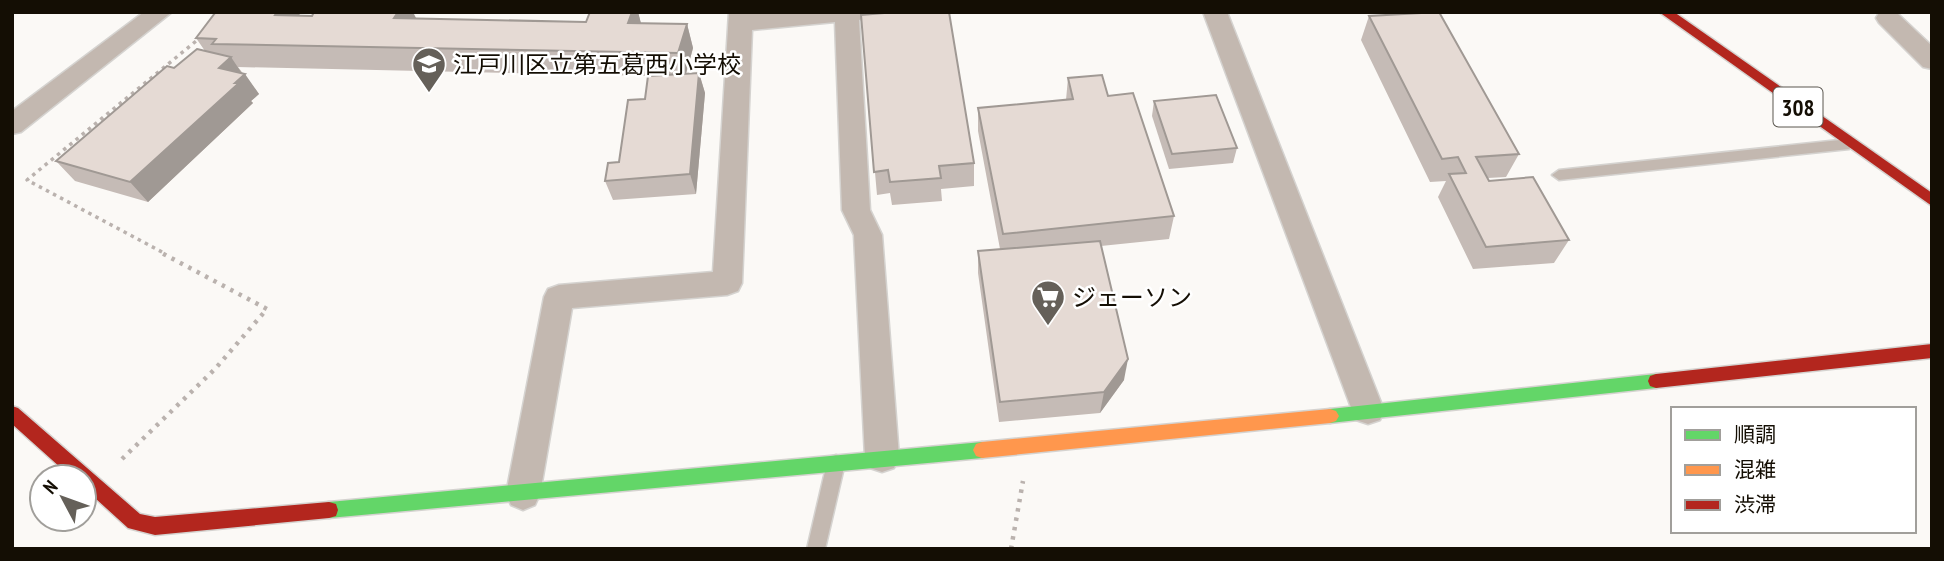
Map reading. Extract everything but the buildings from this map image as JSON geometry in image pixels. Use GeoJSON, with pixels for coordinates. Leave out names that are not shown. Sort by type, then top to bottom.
{"type":"FeatureCollection","features":[{"type":"Feature","properties":{"kind":"street"},"geometry":{"type":"LineString","coordinates":[[12,125],[160,12]]}},
{"type":"Feature","properties":{"kind":"street"},"geometry":{"type":"LineString","coordinates":[[1214,12],[1368,410]]}},
{"type":"Feature","properties":{"kind":"street","name":"308"},"geometry":{"type":"LineString","coordinates":[[1665,12],[1932,201]]}},
{"type":"Feature","properties":{"kind":"street"},"geometry":{"type":"LineString","coordinates":[[523,494],[559,297],[727,283],[741,18],[855,13],[856,210],[868,235],[882,457]]}},
{"type":"Feature","properties":{"kind":"street"},"geometry":{"type":"LineString","coordinates":[[1888,18],[1932,61]]}},
{"type":"Feature","properties":{"kind":"street"},"geometry":{"type":"LineString","coordinates":[[98,488],[135,522],[155,526],[523,494],[837,461],[1187,431],[1932,351]]}},
{"type":"Feature","properties":{"kind":"street"},"geometry":{"type":"LineString","coordinates":[[12,413],[70,463]]}},
{"type":"Feature","properties":{"kind":"lane"},"geometry":{"type":"LineString","coordinates":[[1559,175],[1851,144]]}},
{"type":"Feature","properties":{"kind":"lane"},"geometry":{"type":"LineString","coordinates":[[816,549],[837,461]]}},
{"type":"Feature","properties":{"kind":"path"},"geometry":{"type":"LineString","coordinates":[[98,482],[215,369],[267,309],[27,180],[209,30]]}},
{"type":"Feature","properties":{"kind":"path"},"geometry":{"type":"LineString","coordinates":[[1011,549],[1029,444]]}},
{"type":"Feature","properties":{"kind":"traffic: fast"},"geometry":{"type":"LineString","coordinates":[[1330,416],[1656,381]]}},
{"type":"Feature","properties":{"kind":"traffic: fast"},"geometry":{"type":"LineString","coordinates":[[329,510],[982,450]]}},
{"type":"Feature","properties":{"kind":"traffic: slow"},"geometry":{"type":"LineString","coordinates":[[982,450],[1330,416]]}},
{"type":"Feature","properties":{"kind":"traffic: jam"},"geometry":{"type":"LineString","coordinates":[[1665,12],[1932,201]]}},
{"type":"Feature","properties":{"kind":"traffic: jam"},"geometry":{"type":"LineString","coordinates":[[1656,381],[1932,351]]}},
{"type":"Feature","properties":{"kind":"traffic: jam"},"geometry":{"type":"LineString","coordinates":[[12,413],[135,522],[155,526],[329,510]]}},
{"type":"Feature","properties":{"kind":"place","name":"江戸川区立第五葛西小学校"},"geometry":{"type":"Point","coordinates":[429,94]}},
{"type":"Feature","properties":{"kind":"place","name":"ジェーソン"},"geometry":{"type":"Point","coordinates":[1048,327]}}]}
